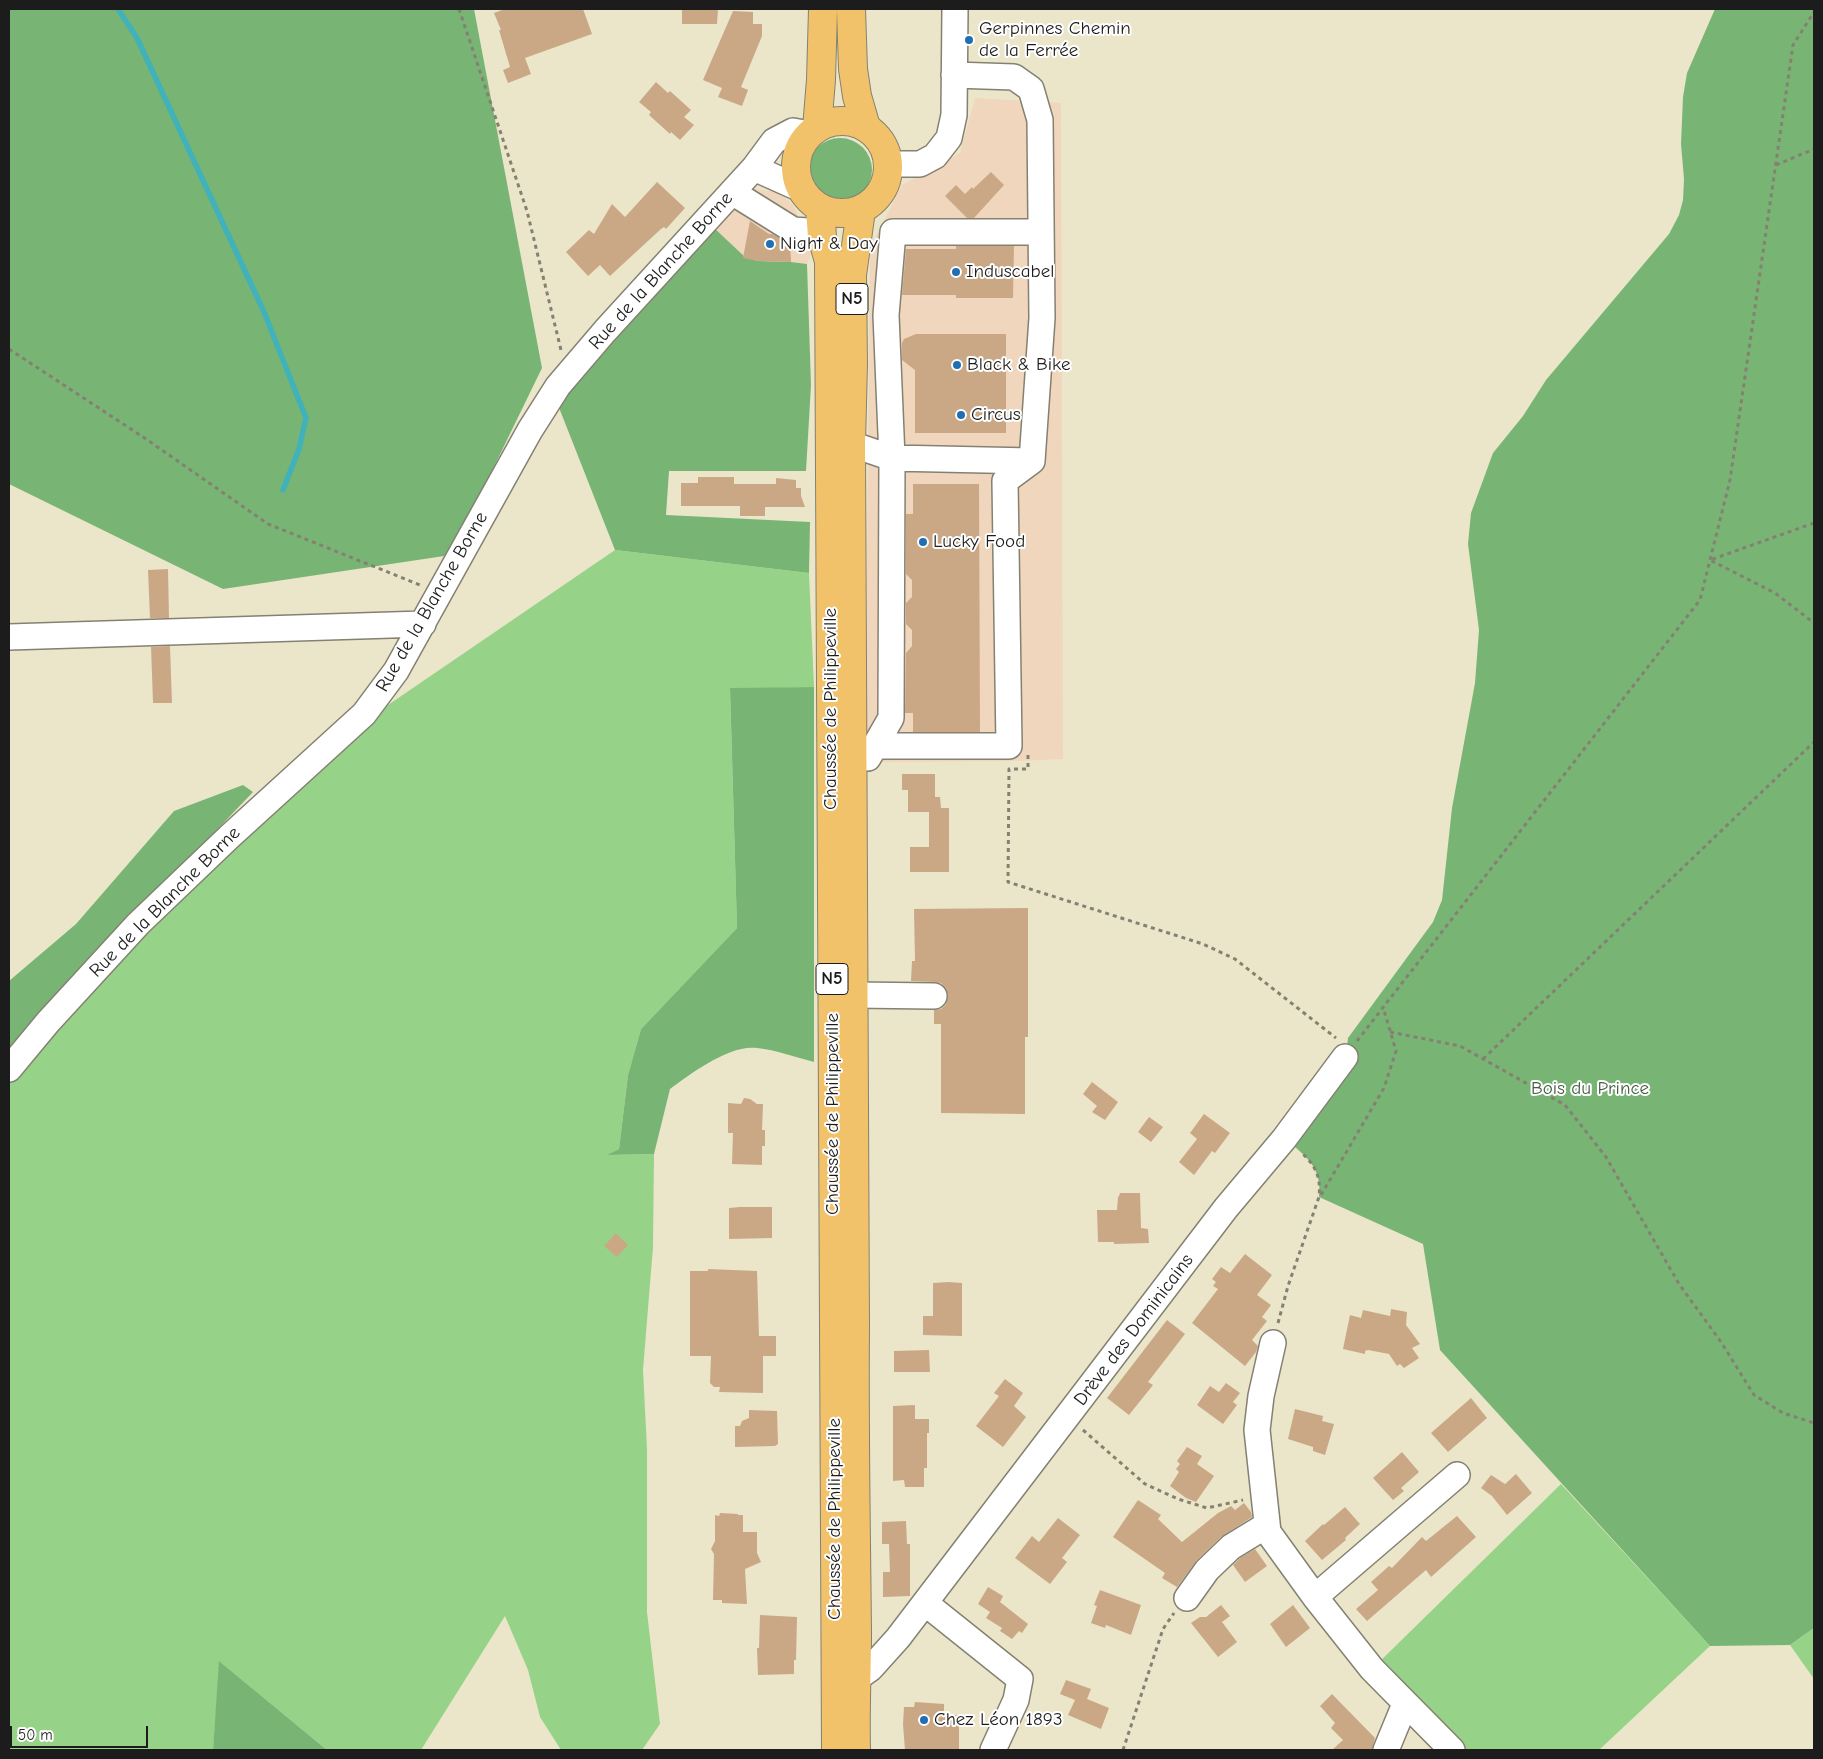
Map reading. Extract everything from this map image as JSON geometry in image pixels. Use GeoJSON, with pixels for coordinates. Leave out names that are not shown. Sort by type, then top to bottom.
{"type":"FeatureCollection","features":[{"type":"Feature","properties":{"kind":"main road"},"geometry":{"type":"LineString","coordinates":[[814,131],[821,80],[823,9]]}},
{"type":"Feature","properties":{"kind":"main road"},"geometry":{"type":"LineString","coordinates":[[851,9],[853,69],[857,96],[866,127]]}},
{"type":"Feature","properties":{"kind":"main road"},"geometry":{"type":"LineString","coordinates":[[854,122],[866,127],[878,137],[886,150],[889,164],[888,178],[882,192],[873,202],[860,210],[847,213],[833,213],[821,220],[801,189],[796,173],[796,162],[801,147],[814,131],[828,123],[854,122]]}},
{"type":"Feature","properties":{"kind":"main road","name":"Chaussée de Philippeville"},"geometry":{"type":"LineString","coordinates":[[856,1750],[851,444],[853,364],[852,276],[860,210]]}},
{"type":"Feature","properties":{"kind":"main road","name":"Chaussée de Philippeville"},"geometry":{"type":"LineString","coordinates":[[821,220],[829,261],[836,1750]]}},
{"type":"Feature","properties":{"kind":"street"},"geometry":{"type":"LineString","coordinates":[[889,164],[920,164],[935,156],[949,138],[954,114],[955,9]]}},
{"type":"Feature","properties":{"kind":"street"},"geometry":{"type":"LineString","coordinates":[[876,746],[1009,746],[1005,481],[1032,460],[1042,318],[1040,120],[1031,89],[1014,77],[954,75]]}},
{"type":"Feature","properties":{"kind":"street","name":"Rue de la Blanche Borne"},"geometry":{"type":"LineString","coordinates":[[9,1069],[48,1022],[138,924],[364,714],[396,671],[530,430],[558,386],[605,331],[754,168],[774,141],[793,130],[814,131]]}},
{"type":"Feature","properties":{"kind":"street"},"geometry":{"type":"LineString","coordinates":[[754,168],[801,189]]}},
{"type":"Feature","properties":{"kind":"street"},"geometry":{"type":"LineString","coordinates":[[732,192],[794,230],[821,220]]}},
{"type":"Feature","properties":{"kind":"street"},"geometry":{"type":"LineString","coordinates":[[853,778],[864,765],[891,718],[892,458],[886,315],[893,232],[1041,232]]}},
{"type":"Feature","properties":{"kind":"street"},"geometry":{"type":"LineString","coordinates":[[851,444],[892,458],[1032,460]]}},
{"type":"Feature","properties":{"kind":"street"},"geometry":{"type":"LineString","coordinates":[[9,637],[419,631]]}},
{"type":"Feature","properties":{"kind":"street"},"geometry":{"type":"LineString","coordinates":[[9,653],[419,631]]}},
{"type":"Feature","properties":{"kind":"street"},"geometry":{"type":"LineString","coordinates":[[854,995],[934,996]]}},
{"type":"Feature","properties":{"kind":"street","name":"Drève des Dominicains"},"geometry":{"type":"LineString","coordinates":[[857,1678],[871,1668],[898,1638],[1226,1208],[1284,1139],[1287,1132],[1348,1053]]}},
{"type":"Feature","properties":{"kind":"street"},"geometry":{"type":"LineString","coordinates":[[1273,1343],[1261,1396],[1257,1430],[1268,1532],[1315,1597],[1372,1669],[1452,1750]]}},
{"type":"Feature","properties":{"kind":"street"},"geometry":{"type":"LineString","coordinates":[[1315,1597],[1457,1475]]}},
{"type":"Feature","properties":{"kind":"street"},"geometry":{"type":"LineString","coordinates":[[1187,1598],[1207,1570],[1231,1547],[1267,1525]]}},
{"type":"Feature","properties":{"kind":"street"},"geometry":{"type":"LineString","coordinates":[[925,1603],[1020,1678],[1016,1700],[993,1750]]}},
{"type":"Feature","properties":{"kind":"street"},"geometry":{"type":"LineString","coordinates":[[1386,1750],[1405,1704]]}},
{"type":"Feature","properties":{"kind":"path"},"geometry":{"type":"LineString","coordinates":[[459,9],[527,211],[567,375]]}},
{"type":"Feature","properties":{"kind":"path"},"geometry":{"type":"LineString","coordinates":[[1009,746],[1028,747],[1028,769],[1009,769],[1008,882],[1203,944],[1235,959],[1348,1053],[1700,600],[1730,480],[1793,45],[1814,12]]}},
{"type":"Feature","properties":{"kind":"path"},"geometry":{"type":"LineString","coordinates":[[1776,165],[1814,149]]}},
{"type":"Feature","properties":{"kind":"path"},"geometry":{"type":"LineString","coordinates":[[9,349],[146,439],[268,524],[440,593]]}},
{"type":"Feature","properties":{"kind":"path"},"geometry":{"type":"LineString","coordinates":[[1710,560],[1814,524]]}},
{"type":"Feature","properties":{"kind":"path"},"geometry":{"type":"LineString","coordinates":[[1710,560],[1775,593],[1814,623]]}},
{"type":"Feature","properties":{"kind":"path"},"geometry":{"type":"LineString","coordinates":[[1483,1059],[1814,742]]}},
{"type":"Feature","properties":{"kind":"path"},"geometry":{"type":"LineString","coordinates":[[1319,1197],[1384,1088],[1396,1052],[1383,1008]]}},
{"type":"Feature","properties":{"kind":"path"},"geometry":{"type":"LineString","coordinates":[[1390,1032],[1460,1046],[1565,1106],[1606,1157],[1679,1284],[1721,1342],[1754,1395],[1783,1413],[1814,1423]]}},
{"type":"Feature","properties":{"kind":"path"},"geometry":{"type":"LineString","coordinates":[[1273,1343],[1288,1286],[1319,1197],[1321,1183],[1317,1172],[1309,1160],[1290,1143],[1287,1132]]}},
{"type":"Feature","properties":{"kind":"path"},"geometry":{"type":"LineString","coordinates":[[1068,1417],[1130,1472],[1145,1484],[1157,1490],[1206,1508],[1239,1500],[1264,1500]]}},
{"type":"Feature","properties":{"kind":"path"},"geometry":{"type":"LineString","coordinates":[[1123,1750],[1163,1629],[1169,1618],[1187,1598]]}},
{"type":"Feature","properties":{"kind":"shaded area"},"geometry":{"type":"Polygon","coordinates":[[[975,98],[1061,103],[1063,759],[884,762],[865,765],[870,248],[902,185],[960,153],[975,98]]]}},
{"type":"Feature","properties":{"kind":"shaded area"},"geometry":{"type":"Polygon","coordinates":[[[747,187],[780,193],[793,205],[805,228],[816,243],[807,264],[758,261],[745,257],[712,226],[747,187]]]}},
{"type":"Feature","properties":{"kind":"green space"},"geometry":{"type":"Polygon","coordinates":[[[9,9],[474,9],[542,368],[451,555],[223,589],[9,484],[9,9]]]}},
{"type":"Feature","properties":{"kind":"green space","name":"Bois du Prince"},"geometry":{"type":"Polygon","coordinates":[[[1715,9],[1814,9],[1814,1628],[1790,1645],[1710,1646],[1440,1350],[1423,1244],[1319,1197],[1319,1180],[1313,1166],[1290,1143],[1344,1071],[1348,1038],[1433,922],[1442,900],[1452,808],[1475,683],[1479,630],[1468,544],[1471,513],[1493,453],[1523,416],[1546,380],[1669,234],[1679,215],[1683,200],[1684,179],[1681,144],[1683,97],[1687,73],[1715,9]]]}},
{"type":"Feature","properties":{"kind":"green space"},"geometry":{"type":"Polygon","coordinates":[[[840,138],[858,143],[863,147],[867,152],[872,170],[867,188],[863,193],[858,197],[840,202],[822,197],[817,193],[813,188],[808,170],[813,152],[817,147],[822,143],[840,138]]]}},
{"type":"Feature","properties":{"kind":"green space"},"geometry":{"type":"Polygon","coordinates":[[[712,226],[745,257],[758,261],[807,264],[811,385],[806,471],[669,471],[666,515],[810,522],[809,573],[615,550],[556,400],[712,226]]]}},
{"type":"Feature","properties":{"kind":"green space"},"geometry":{"type":"Polygon","coordinates":[[[615,550],[809,573],[814,687],[730,689],[737,928],[641,1029],[628,1075],[619,1149],[608,1155],[654,1154],[653,1247],[643,1370],[647,1449],[647,1612],[660,1724],[642,1750],[561,1750],[540,1717],[528,1670],[505,1616],[421,1750],[327,1750],[220,1662],[213,1750],[9,1750],[9,1082],[214,859],[388,705],[615,550]]]}},
{"type":"Feature","properties":{"kind":"green space"},"geometry":{"type":"Polygon","coordinates":[[[814,687],[814,1062],[757,1048],[746,1048],[723,1055],[699,1068],[670,1089],[654,1154],[607,1155],[619,1149],[628,1075],[641,1029],[737,928],[730,688],[814,687]]]}},
{"type":"Feature","properties":{"kind":"green space"},"geometry":{"type":"Polygon","coordinates":[[[243,785],[253,792],[102,950],[9,1056],[9,981],[76,924],[174,811],[243,785]]]}},
{"type":"Feature","properties":{"kind":"green space"},"geometry":{"type":"Polygon","coordinates":[[[1561,1484],[1710,1646],[1599,1750],[1452,1750],[1372,1669],[1561,1484]]]}},
{"type":"Feature","properties":{"kind":"green space"},"geometry":{"type":"Polygon","coordinates":[[[1814,1628],[1814,1679],[1790,1645],[1814,1628]]]}},
{"type":"Feature","properties":{"kind":"green space"},"geometry":{"type":"Polygon","coordinates":[[[219,1661],[327,1750],[213,1750],[219,1661]]]}},
{"type":"Feature","properties":{"kind":"building"},"geometry":{"type":"Polygon","coordinates":[[[505,9],[583,9],[592,34],[525,58],[531,74],[508,83],[503,70],[510,67],[499,30],[501,30],[494,13],[505,9]]]}},
{"type":"Feature","properties":{"kind":"building"},"geometry":{"type":"Polygon","coordinates":[[[682,9],[718,9],[717,24],[682,24],[682,9]]]}},
{"type":"Feature","properties":{"kind":"building"},"geometry":{"type":"Polygon","coordinates":[[[733,11],[753,12],[753,24],[762,24],[762,36],[741,87],[748,90],[742,106],[718,97],[722,88],[703,80],[733,11]]]}},
{"type":"Feature","properties":{"kind":"building"},"geometry":{"type":"Polygon","coordinates":[[[656,82],[668,93],[670,91],[691,110],[684,117],[694,125],[680,140],[671,132],[670,134],[649,115],[651,112],[639,102],[656,82]]]}},
{"type":"Feature","properties":{"kind":"building"},"geometry":{"type":"Polygon","coordinates":[[[991,172],[1004,185],[974,218],[967,218],[945,196],[956,185],[965,194],[991,172]]]}},
{"type":"Feature","properties":{"kind":"building"},"geometry":{"type":"Polygon","coordinates":[[[657,182],[685,208],[666,229],[664,227],[661,229],[610,276],[600,265],[588,276],[566,252],[589,230],[594,234],[612,204],[625,217],[657,182]]]}},
{"type":"Feature","properties":{"kind":"building"},"geometry":{"type":"Polygon","coordinates":[[[750,221],[769,234],[790,244],[791,262],[758,261],[743,258],[750,221]]]}},
{"type":"Feature","properties":{"kind":"building","name":"Induscabel"},"geometry":{"type":"Polygon","coordinates":[[[956,246],[1014,246],[1013,298],[956,298],[956,295],[902,295],[906,249],[956,249],[956,246]]]}},
{"type":"Feature","properties":{"kind":"building","name":"Black & Bike"},"geometry":{"type":"Polygon","coordinates":[[[916,334],[1006,334],[1006,433],[915,433],[915,370],[902,360],[902,343],[904,339],[916,334]]]}},
{"type":"Feature","properties":{"kind":"building"},"geometry":{"type":"Polygon","coordinates":[[[698,477],[734,477],[734,484],[776,484],[776,478],[796,480],[796,488],[801,488],[801,496],[805,507],[765,507],[765,516],[740,516],[740,506],[681,506],[681,483],[698,483],[698,477]]]}},
{"type":"Feature","properties":{"kind":"building"},"geometry":{"type":"Polygon","coordinates":[[[913,484],[979,484],[980,732],[913,732],[913,713],[905,713],[906,653],[912,646],[912,630],[906,624],[906,603],[912,597],[912,580],[906,574],[906,514],[913,514],[913,484]]]}},
{"type":"Feature","properties":{"kind":"building"},"geometry":{"type":"Polygon","coordinates":[[[168,569],[169,618],[150,618],[148,570],[168,569]]]}},
{"type":"Feature","properties":{"kind":"building"},"geometry":{"type":"Polygon","coordinates":[[[170,646],[172,703],[153,703],[151,647],[170,646]]]}},
{"type":"Feature","properties":{"kind":"building"},"geometry":{"type":"Polygon","coordinates":[[[902,774],[935,774],[935,797],[940,797],[941,808],[949,808],[949,872],[910,872],[910,847],[929,847],[929,812],[908,812],[908,790],[902,790],[902,774]]]}},
{"type":"Feature","properties":{"kind":"building"},"geometry":{"type":"Polygon","coordinates":[[[1028,908],[1028,1037],[1025,1037],[1025,1114],[941,1113],[941,1024],[934,1024],[934,1010],[941,1009],[946,1004],[948,996],[946,989],[941,983],[911,981],[912,961],[915,961],[914,909],[1028,908]]]}},
{"type":"Feature","properties":{"kind":"building"},"geometry":{"type":"Polygon","coordinates":[[[1092,1082],[1118,1102],[1105,1120],[1092,1112],[1097,1106],[1083,1094],[1092,1082]]]}},
{"type":"Feature","properties":{"kind":"building"},"geometry":{"type":"Polygon","coordinates":[[[744,1098],[750,1099],[757,1104],[763,1104],[762,1130],[765,1130],[765,1146],[762,1146],[762,1165],[732,1164],[733,1133],[728,1133],[728,1103],[741,1104],[744,1098]]]}},
{"type":"Feature","properties":{"kind":"building"},"geometry":{"type":"Polygon","coordinates":[[[1204,1114],[1230,1133],[1215,1153],[1212,1151],[1194,1175],[1179,1162],[1197,1139],[1190,1133],[1204,1114]]]}},
{"type":"Feature","properties":{"kind":"building"},"geometry":{"type":"Polygon","coordinates":[[[1149,1117],[1163,1127],[1151,1142],[1138,1132],[1149,1117]]]}},
{"type":"Feature","properties":{"kind":"building"},"geometry":{"type":"Polygon","coordinates":[[[1120,1193],[1140,1193],[1141,1228],[1148,1229],[1149,1243],[1114,1244],[1114,1242],[1098,1242],[1097,1210],[1117,1210],[1120,1193]]]}},
{"type":"Feature","properties":{"kind":"building"},"geometry":{"type":"Polygon","coordinates":[[[772,1207],[772,1238],[729,1239],[729,1208],[772,1207]]]}},
{"type":"Feature","properties":{"kind":"building"},"geometry":{"type":"Polygon","coordinates":[[[616,1233],[628,1245],[617,1257],[604,1246],[616,1233]]]}},
{"type":"Feature","properties":{"kind":"building"},"geometry":{"type":"Polygon","coordinates":[[[1245,1254],[1272,1275],[1257,1295],[1271,1305],[1262,1317],[1267,1321],[1252,1340],[1258,1346],[1256,1352],[1245,1366],[1192,1323],[1218,1289],[1213,1286],[1216,1282],[1212,1279],[1221,1267],[1230,1273],[1245,1254]]]}},
{"type":"Feature","properties":{"kind":"building"},"geometry":{"type":"Polygon","coordinates":[[[708,1269],[757,1271],[759,1336],[776,1336],[776,1356],[763,1356],[763,1393],[719,1392],[720,1387],[714,1387],[710,1383],[711,1356],[690,1356],[690,1271],[708,1271],[708,1269]]]}},
{"type":"Feature","properties":{"kind":"building"},"geometry":{"type":"Polygon","coordinates":[[[933,1283],[962,1283],[962,1336],[923,1335],[923,1316],[933,1316],[933,1283]]]}},
{"type":"Feature","properties":{"kind":"building"},"geometry":{"type":"Polygon","coordinates":[[[1391,1309],[1407,1312],[1406,1325],[1420,1344],[1412,1348],[1419,1358],[1404,1368],[1400,1364],[1397,1366],[1389,1354],[1368,1350],[1365,1351],[1365,1354],[1343,1349],[1350,1315],[1361,1318],[1363,1310],[1390,1316],[1391,1309]]]}},
{"type":"Feature","properties":{"kind":"building"},"geometry":{"type":"Polygon","coordinates":[[[1167,1320],[1185,1334],[1148,1382],[1153,1385],[1129,1415],[1107,1398],[1167,1320]]]}},
{"type":"Feature","properties":{"kind":"building"},"geometry":{"type":"Polygon","coordinates":[[[929,1350],[930,1372],[894,1372],[894,1351],[929,1350]]]}},
{"type":"Feature","properties":{"kind":"building"},"geometry":{"type":"Polygon","coordinates":[[[1005,1379],[1023,1393],[1014,1406],[1026,1417],[1003,1447],[976,1426],[999,1396],[994,1393],[1005,1379]]]}},
{"type":"Feature","properties":{"kind":"building"},"geometry":{"type":"Polygon","coordinates":[[[1226,1383],[1240,1393],[1233,1402],[1237,1405],[1223,1424],[1197,1405],[1210,1386],[1219,1392],[1226,1383]]]}},
{"type":"Feature","properties":{"kind":"building"},"geometry":{"type":"Polygon","coordinates":[[[1471,1398],[1487,1418],[1448,1452],[1431,1433],[1471,1398]]]}},
{"type":"Feature","properties":{"kind":"building"},"geometry":{"type":"Polygon","coordinates":[[[915,1405],[915,1419],[929,1419],[927,1468],[924,1468],[924,1487],[905,1487],[904,1480],[893,1481],[893,1406],[915,1405]]]}},
{"type":"Feature","properties":{"kind":"building"},"geometry":{"type":"Polygon","coordinates":[[[1295,1409],[1323,1416],[1322,1421],[1334,1424],[1325,1455],[1313,1451],[1313,1447],[1288,1439],[1295,1409]]]}},
{"type":"Feature","properties":{"kind":"building"},"geometry":{"type":"Polygon","coordinates":[[[749,1410],[777,1411],[778,1444],[775,1446],[735,1447],[735,1426],[740,1426],[742,1421],[749,1418],[749,1410]]]}},
{"type":"Feature","properties":{"kind":"building"},"geometry":{"type":"Polygon","coordinates":[[[1187,1447],[1202,1456],[1197,1464],[1214,1476],[1196,1502],[1186,1498],[1170,1486],[1179,1472],[1176,1469],[1180,1464],[1177,1461],[1187,1447]]]}},
{"type":"Feature","properties":{"kind":"building"},"geometry":{"type":"Polygon","coordinates":[[[1402,1452],[1419,1472],[1401,1488],[1404,1491],[1393,1500],[1373,1478],[1402,1452]]]}},
{"type":"Feature","properties":{"kind":"building"},"geometry":{"type":"Polygon","coordinates":[[[1516,1474],[1532,1493],[1507,1515],[1492,1496],[1481,1488],[1491,1475],[1505,1484],[1516,1474]]]}},
{"type":"Feature","properties":{"kind":"building"},"geometry":{"type":"Polygon","coordinates":[[[1138,1500],[1161,1515],[1158,1519],[1182,1542],[1218,1513],[1231,1506],[1235,1510],[1244,1503],[1251,1512],[1252,1517],[1221,1537],[1197,1560],[1177,1587],[1162,1578],[1165,1573],[1113,1537],[1138,1500]]]}},
{"type":"Feature","properties":{"kind":"building"},"geometry":{"type":"Polygon","coordinates":[[[1345,1507],[1360,1524],[1345,1538],[1346,1540],[1322,1560],[1305,1541],[1345,1507]]]}},
{"type":"Feature","properties":{"kind":"building"},"geometry":{"type":"Polygon","coordinates":[[[720,1513],[743,1515],[743,1532],[757,1532],[757,1553],[761,1562],[745,1569],[747,1604],[722,1603],[722,1600],[713,1600],[714,1554],[711,1549],[715,1541],[715,1515],[719,1516],[720,1513]]]}},
{"type":"Feature","properties":{"kind":"building"},"geometry":{"type":"Polygon","coordinates":[[[1457,1516],[1476,1537],[1431,1577],[1426,1570],[1367,1621],[1356,1609],[1378,1590],[1371,1582],[1389,1566],[1392,1568],[1422,1537],[1426,1541],[1457,1516]]]}},
{"type":"Feature","properties":{"kind":"building"},"geometry":{"type":"Polygon","coordinates":[[[1058,1518],[1080,1535],[1062,1558],[1067,1562],[1050,1584],[1015,1558],[1032,1536],[1039,1542],[1058,1518]]]}},
{"type":"Feature","properties":{"kind":"building"},"geometry":{"type":"Polygon","coordinates":[[[906,1521],[907,1544],[910,1544],[910,1596],[883,1597],[883,1572],[890,1572],[889,1544],[882,1544],[882,1522],[906,1521]]]}},
{"type":"Feature","properties":{"kind":"building"},"geometry":{"type":"Polygon","coordinates":[[[1255,1549],[1267,1566],[1245,1582],[1233,1565],[1240,1558],[1255,1549]]]}},
{"type":"Feature","properties":{"kind":"building"},"geometry":{"type":"Polygon","coordinates":[[[988,1587],[1003,1596],[1000,1602],[1028,1624],[1022,1633],[1019,1631],[1012,1639],[1000,1631],[1002,1628],[986,1618],[990,1612],[978,1604],[988,1587]]]}},
{"type":"Feature","properties":{"kind":"building"},"geometry":{"type":"Polygon","coordinates":[[[1100,1590],[1141,1605],[1131,1635],[1106,1625],[1105,1628],[1091,1623],[1097,1606],[1094,1605],[1100,1590]]]}},
{"type":"Feature","properties":{"kind":"building"},"geometry":{"type":"Polygon","coordinates":[[[1221,1605],[1230,1616],[1222,1622],[1237,1642],[1218,1657],[1191,1623],[1200,1617],[1206,1617],[1221,1605]]]}},
{"type":"Feature","properties":{"kind":"building"},"geometry":{"type":"Polygon","coordinates":[[[1293,1605],[1310,1628],[1286,1647],[1270,1624],[1293,1605]]]}},
{"type":"Feature","properties":{"kind":"building"},"geometry":{"type":"Polygon","coordinates":[[[760,1615],[797,1617],[794,1674],[758,1675],[757,1648],[759,1648],[760,1615]]]}},
{"type":"Feature","properties":{"kind":"building"},"geometry":{"type":"Polygon","coordinates":[[[1066,1680],[1091,1689],[1087,1699],[1109,1708],[1101,1729],[1068,1715],[1075,1700],[1060,1694],[1066,1680]]]}},
{"type":"Feature","properties":{"kind":"building"},"geometry":{"type":"Polygon","coordinates":[[[1332,1694],[1375,1738],[1372,1750],[1332,1750],[1343,1740],[1331,1728],[1335,1723],[1320,1706],[1332,1694]]]}},
{"type":"Feature","properties":{"kind":"building"},"geometry":{"type":"Polygon","coordinates":[[[915,1702],[944,1704],[944,1715],[959,1715],[959,1750],[905,1750],[904,1707],[914,1707],[915,1702]]]}},
{"type":"Feature","properties":{"kind":"waterway"},"geometry":{"type":"LineString","coordinates":[[118,9],[137,38],[264,312],[306,418],[299,449],[283,490]]}},
{"type":"Feature","properties":{"kind":"place","name":"Gerpinnes Chemin de la Ferrée"},"geometry":{"type":"Point","coordinates":[969,40]}},
{"type":"Feature","properties":{"kind":"place","name":"Night & Day"},"geometry":{"type":"Point","coordinates":[770,244]}},
{"type":"Feature","properties":{"kind":"place","name":"Induscabel"},"geometry":{"type":"Point","coordinates":[956,272]}},
{"type":"Feature","properties":{"kind":"place","name":"Black & Bike"},"geometry":{"type":"Point","coordinates":[957,365]}},
{"type":"Feature","properties":{"kind":"place","name":"Circus"},"geometry":{"type":"Point","coordinates":[961,415]}},
{"type":"Feature","properties":{"kind":"place","name":"Lucky Food"},"geometry":{"type":"Point","coordinates":[923,542]}},
{"type":"Feature","properties":{"kind":"place","name":"Chez Léon 1893"},"geometry":{"type":"Point","coordinates":[924,1720]}}]}
